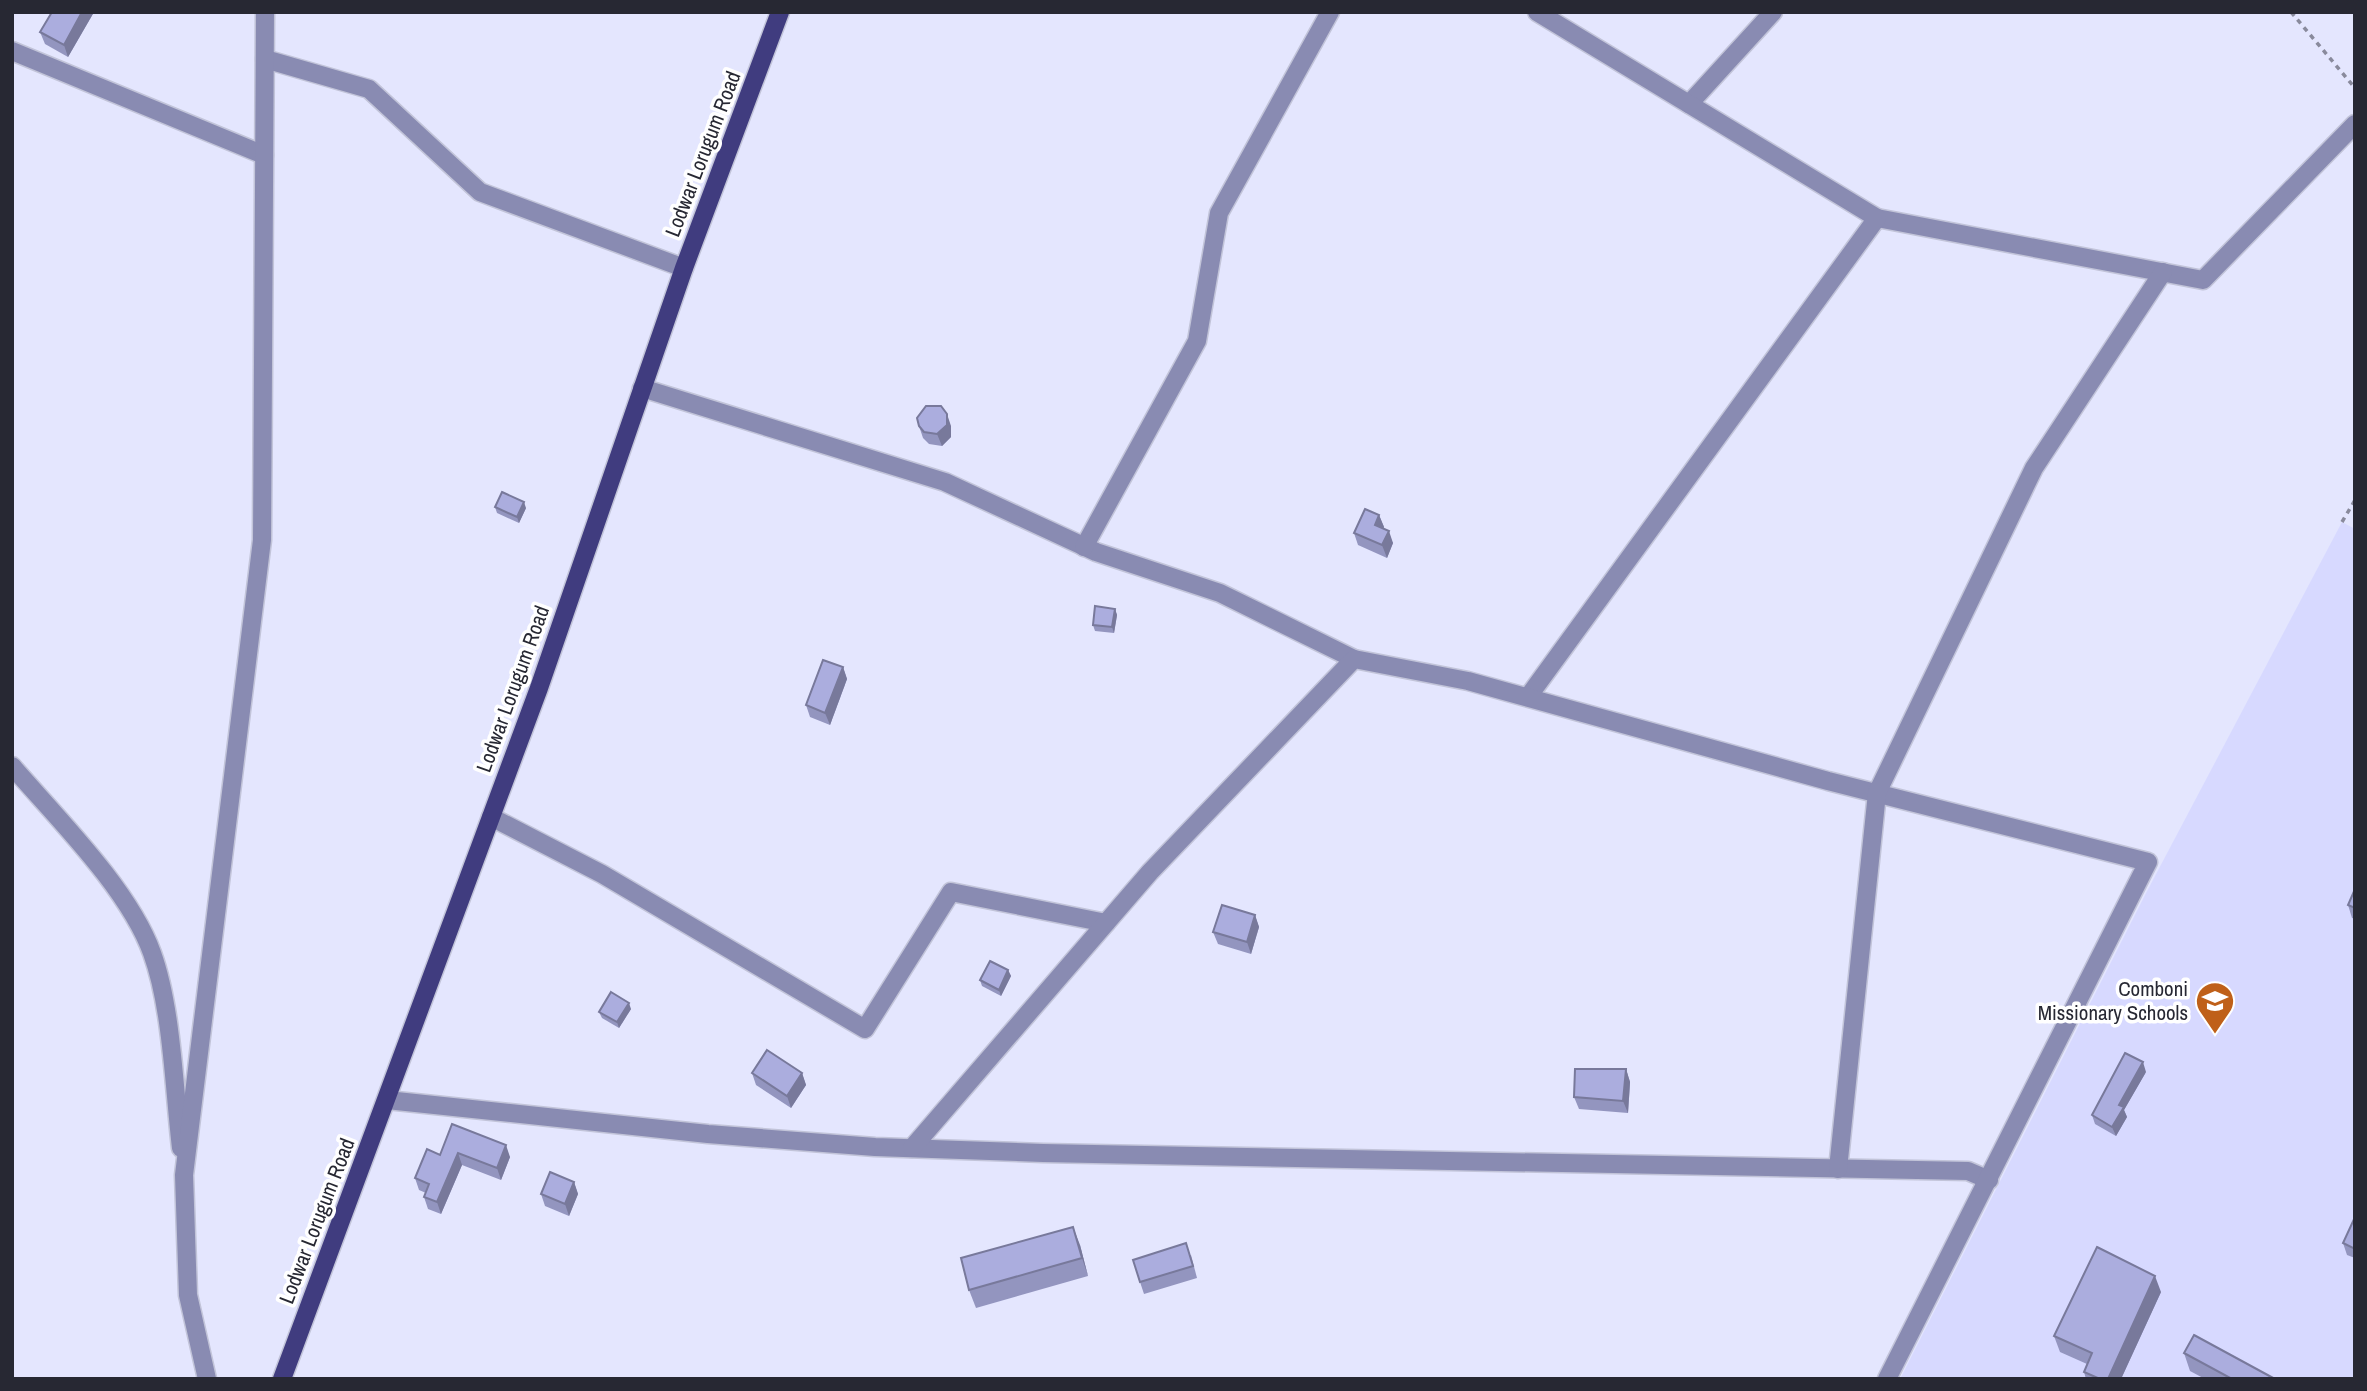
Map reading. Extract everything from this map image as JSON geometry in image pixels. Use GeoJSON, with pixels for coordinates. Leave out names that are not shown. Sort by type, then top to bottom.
{"type":"FeatureCollection","features":[{"type":"Feature","properties":{"kind":"main road","name":"Lodwar Lorugum Road"},"geometry":{"type":"LineString","coordinates":[[282,1379],[491,817],[684,268],[780,12]]}},
{"type":"Feature","properties":{"kind":"street"},"geometry":{"type":"LineString","coordinates":[[184,1175],[262,540],[265,12]]}},
{"type":"Feature","properties":{"kind":"street"},"geometry":{"type":"LineString","coordinates":[[1084,547],[1197,341],[1219,213],[1330,12]]}},
{"type":"Feature","properties":{"kind":"street"},"geometry":{"type":"LineString","coordinates":[[1537,12],[1877,218],[2203,280],[2355,124]]}},
{"type":"Feature","properties":{"kind":"street"},"geometry":{"type":"LineString","coordinates":[[1689,104],[1773,12]]}},
{"type":"Feature","properties":{"kind":"street"},"geometry":{"type":"LineString","coordinates":[[12,51],[264,155]]}},
{"type":"Feature","properties":{"kind":"street"},"geometry":{"type":"LineString","coordinates":[[265,59],[369,89],[480,192],[684,268]]}},
{"type":"Feature","properties":{"kind":"street"},"geometry":{"type":"LineString","coordinates":[[1528,697],[1877,218]]}},
{"type":"Feature","properties":{"kind":"street"},"geometry":{"type":"LineString","coordinates":[[1838,1169],[1877,793],[2034,468],[2163,272]]}},
{"type":"Feature","properties":{"kind":"street"},"geometry":{"type":"LineString","coordinates":[[642,388],[945,482],[1084,547],[1220,593],[1354,659],[1468,681],[1877,793],[2148,862],[1887,1379]]}},
{"type":"Feature","properties":{"kind":"street"},"geometry":{"type":"LineString","coordinates":[[912,1148],[1150,872],[1354,659]]}},
{"type":"Feature","properties":{"kind":"street"},"geometry":{"type":"LineString","coordinates":[[12,766],[130,909],[152,953],[164,1003],[184,1175],[188,1294],[207,1379]]}},
{"type":"Feature","properties":{"kind":"street"},"geometry":{"type":"LineString","coordinates":[[491,817],[626,887],[865,1029],[951,892],[1106,923]]}},
{"type":"Feature","properties":{"kind":"street"},"geometry":{"type":"LineString","coordinates":[[387,1100],[708,1134],[912,1148],[1968,1171],[1989,1180]]}},
{"type":"Feature","properties":{"kind":"path"},"geometry":{"type":"LineString","coordinates":[[2291,12],[2355,88]]}},
{"type":"Feature","properties":{"kind":"path"},"geometry":{"type":"LineString","coordinates":[[2342,522],[2355,500]]}},
{"type":"Feature","properties":{"kind":"shaded area","name":"Comboni Missionary Schools"},"geometry":{"type":"Polygon","coordinates":[[[2342,522],[2355,529],[2355,1379],[1900,1379],[2145,895],[2342,522]]]}},
{"type":"Feature","properties":{"kind":"building"},"geometry":{"type":"Polygon","coordinates":[[[52,12],[82,12],[64,45],[40,32],[52,12]]]}},
{"type":"Feature","properties":{"kind":"building"},"geometry":{"type":"Polygon","coordinates":[[[926,406],[941,406],[947,414],[947,425],[937,434],[924,432],[919,426],[917,418],[926,406]]]}},
{"type":"Feature","properties":{"kind":"building"},"geometry":{"type":"Polygon","coordinates":[[[502,492],[524,502],[517,517],[495,507],[502,492]]]}},
{"type":"Feature","properties":{"kind":"building"},"geometry":{"type":"Polygon","coordinates":[[[1365,509],[1379,515],[1375,525],[1389,531],[1382,545],[1354,533],[1365,509]]]}},
{"type":"Feature","properties":{"kind":"building"},"geometry":{"type":"Polygon","coordinates":[[[1095,606],[1115,609],[1112,627],[1093,625],[1095,606]]]}},
{"type":"Feature","properties":{"kind":"building"},"geometry":{"type":"Polygon","coordinates":[[[823,660],[843,667],[825,713],[806,705],[823,660]]]}},
{"type":"Feature","properties":{"kind":"building"},"geometry":{"type":"Polygon","coordinates":[[[2355,889],[2355,908],[2348,905],[2355,889]]]}},
{"type":"Feature","properties":{"kind":"building"},"geometry":{"type":"Polygon","coordinates":[[[1222,905],[1255,915],[1247,942],[1213,932],[1222,905]]]}},
{"type":"Feature","properties":{"kind":"building"},"geometry":{"type":"Polygon","coordinates":[[[990,961],[1008,970],[999,990],[980,980],[990,961]]]}},
{"type":"Feature","properties":{"kind":"building"},"geometry":{"type":"Polygon","coordinates":[[[611,992],[629,1003],[617,1022],[599,1012],[611,992]]]}},
{"type":"Feature","properties":{"kind":"building"},"geometry":{"type":"Polygon","coordinates":[[[767,1050],[802,1073],[787,1096],[752,1073],[767,1050]]]}},
{"type":"Feature","properties":{"kind":"building"},"geometry":{"type":"Polygon","coordinates":[[[2125,1053],[2143,1062],[2119,1105],[2124,1107],[2112,1127],[2092,1115],[2125,1053]]]}},
{"type":"Feature","properties":{"kind":"building"},"geometry":{"type":"Polygon","coordinates":[[[1575,1069],[1626,1069],[1623,1101],[1574,1097],[1575,1069]]]}},
{"type":"Feature","properties":{"kind":"building"},"geometry":{"type":"Polygon","coordinates":[[[452,1124],[506,1145],[497,1168],[458,1153],[437,1202],[424,1197],[429,1184],[415,1178],[427,1149],[440,1155],[452,1124]]]}},
{"type":"Feature","properties":{"kind":"building"},"geometry":{"type":"Polygon","coordinates":[[[550,1172],[574,1182],[565,1204],[541,1194],[550,1172]]]}},
{"type":"Feature","properties":{"kind":"building"},"geometry":{"type":"Polygon","coordinates":[[[2355,1217],[2355,1249],[2343,1243],[2355,1217]]]}},
{"type":"Feature","properties":{"kind":"building"},"geometry":{"type":"Polygon","coordinates":[[[1073,1227],[1082,1258],[969,1290],[961,1258],[1073,1227]]]}},
{"type":"Feature","properties":{"kind":"building"},"geometry":{"type":"Polygon","coordinates":[[[1186,1243],[1193,1266],[1140,1282],[1133,1260],[1186,1243]]]}},
{"type":"Feature","properties":{"kind":"building"},"geometry":{"type":"Polygon","coordinates":[[[2097,1247],[2155,1276],[2108,1379],[2100,1379],[2084,1372],[2092,1353],[2054,1336],[2097,1247]]]}},
{"type":"Feature","properties":{"kind":"building"},"geometry":{"type":"Polygon","coordinates":[[[2194,1335],[2275,1379],[2232,1379],[2184,1353],[2194,1335]]]}},
{"type":"Feature","properties":{"kind":"place","name":"Comboni Missionary Schools"},"geometry":{"type":"Point","coordinates":[2215,1035]}}]}
